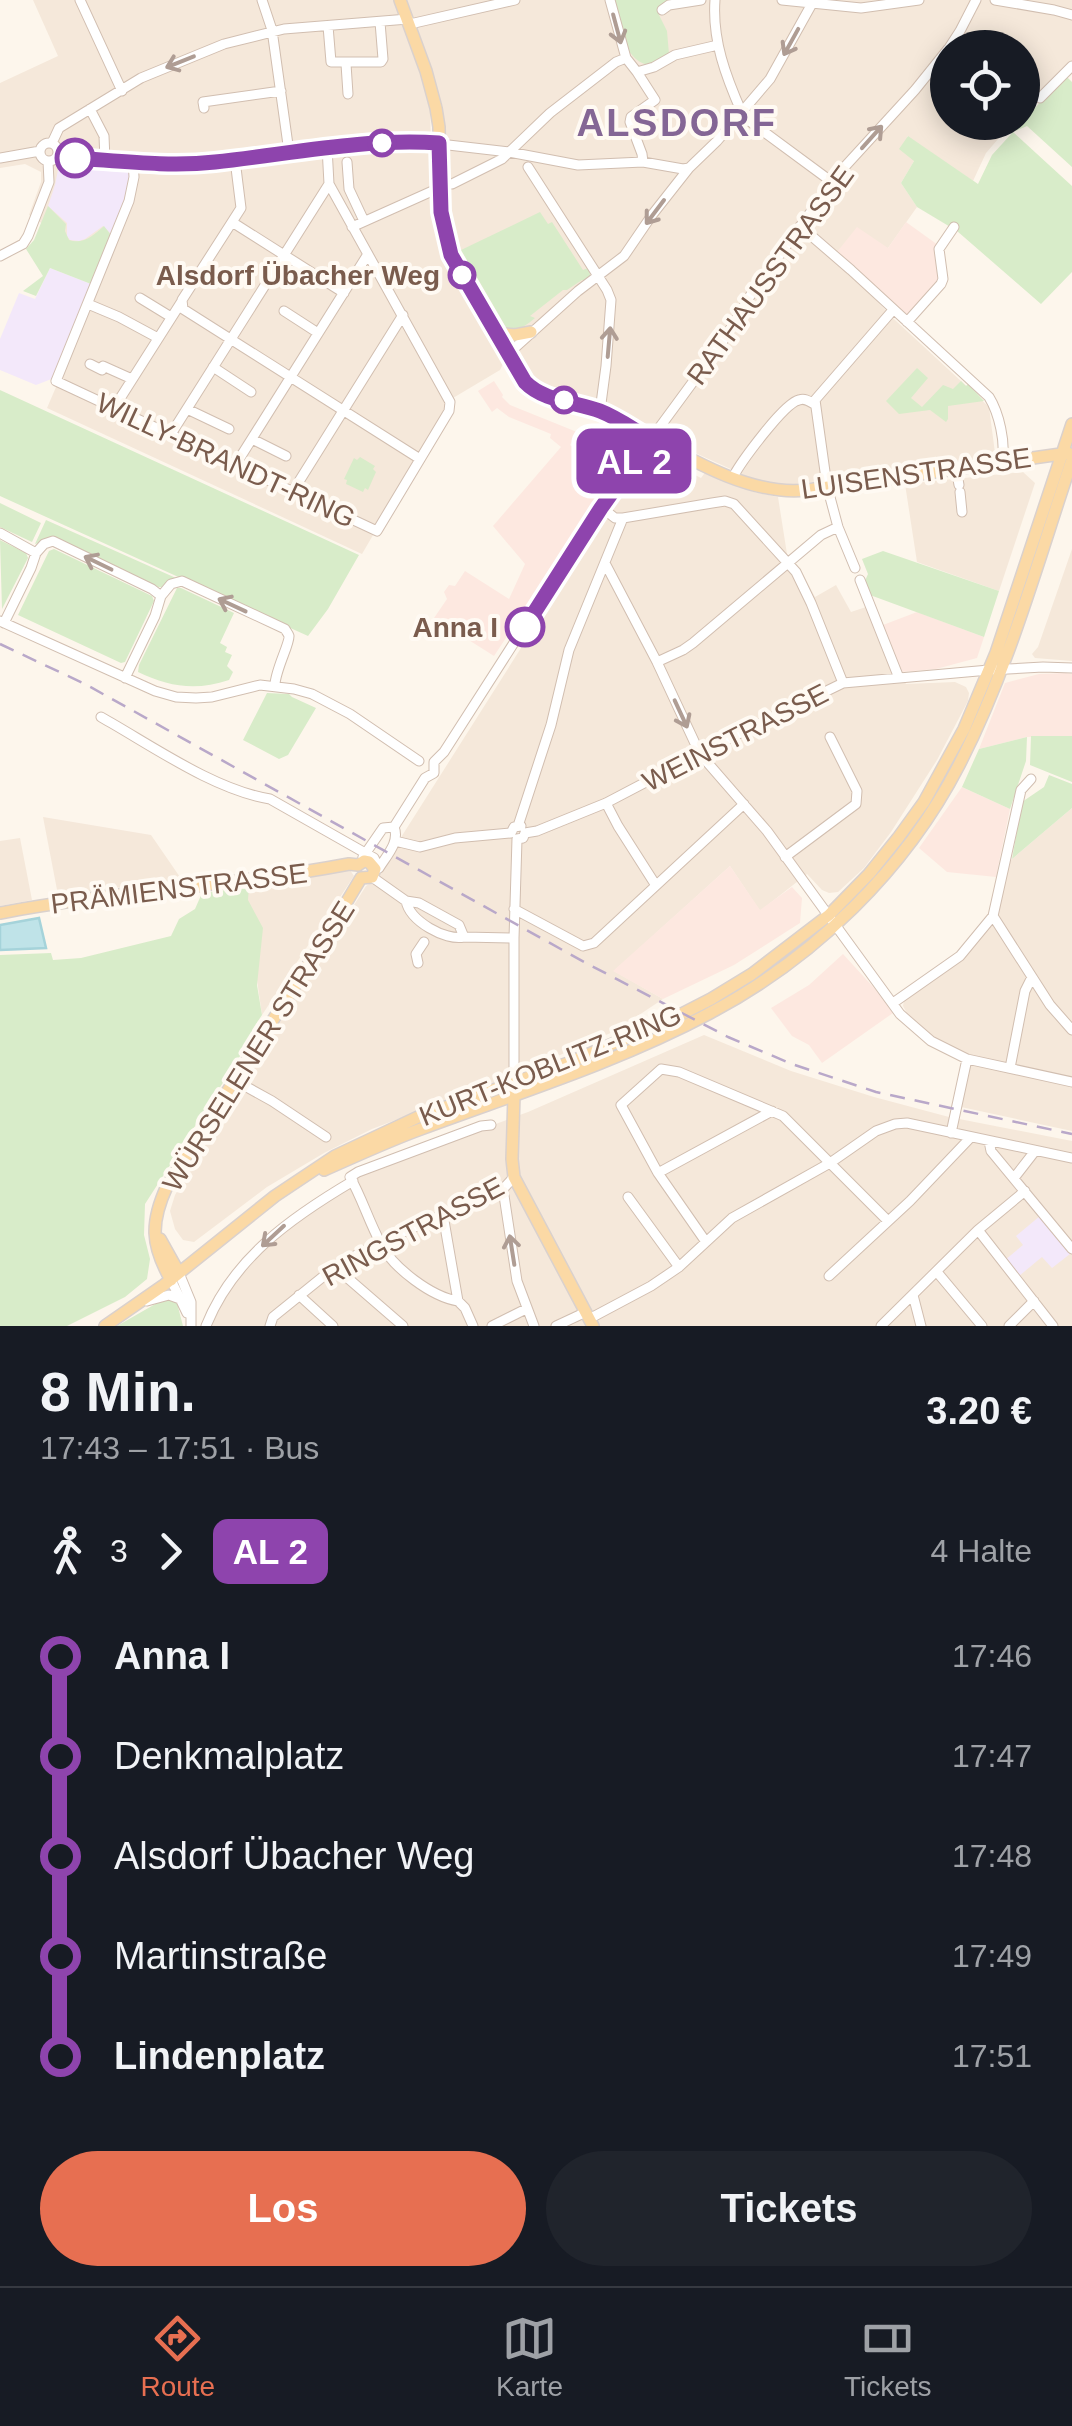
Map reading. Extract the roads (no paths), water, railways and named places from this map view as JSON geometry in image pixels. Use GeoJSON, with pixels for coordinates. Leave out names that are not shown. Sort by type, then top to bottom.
{"type":"FeatureCollection","features":[{"type":"Feature","properties":{"kind":"main road","name":"LUISENSTRASSE"},"geometry":{"type":"LineString","coordinates":[[400,0],[434,99],[445,186],[444,229],[451,255],[532,389],[600,411],[650,439],[733,476],[780,491],[1069,455]]}},
{"type":"Feature","properties":{"kind":"main road"},"geometry":{"type":"LineString","coordinates":[[496,333],[530,332]]}},
{"type":"Feature","properties":{"kind":"main road","name":"KURT-KOBLITZ-RING"},"geometry":{"type":"LineString","coordinates":[[175,1276],[275,1196],[302,1180],[514,1089],[618,1056],[714,1011],[772,976],[832,919],[870,874],[924,802],[955,747],[995,669],[1069,455],[1072,424]]}},
{"type":"Feature","properties":{"kind":"main road","name":"PRÄMIENSTRASSE"},"geometry":{"type":"LineString","coordinates":[[0,913],[75,899],[285,876],[349,864],[367,868]]}},
{"type":"Feature","properties":{"kind":"main road","name":"WÜRSELENER STRASSE"},"geometry":{"type":"LineString","coordinates":[[175,1276],[154,1241],[154,1226],[166,1186],[367,868]]}},
{"type":"Feature","properties":{"kind":"main road"},"geometry":{"type":"LineString","coordinates":[[514,1089],[514,1177],[589,1319]]}},
{"type":"Feature","properties":{"kind":"main road","name":"WÜRSELENER STRASSE"},"geometry":{"type":"LineString","coordinates":[[157,1215],[160,1239],[175,1276]]}},
{"type":"Feature","properties":{"kind":"main road"},"geometry":{"type":"LineString","coordinates":[[167,1254],[188,1256],[213,1245]]}},
{"type":"Feature","properties":{"kind":"main road"},"geometry":{"type":"LineString","coordinates":[[106,1326],[175,1276]]}},
{"type":"Feature","properties":{"kind":"street"},"geometry":{"type":"LineString","coordinates":[[80,0],[122,91]]}},
{"type":"Feature","properties":{"kind":"street"},"geometry":{"type":"LineString","coordinates":[[262,0],[272,30],[290,152]]}},
{"type":"Feature","properties":{"kind":"street"},"geometry":{"type":"LineString","coordinates":[[52,143],[59,128],[141,78],[272,30],[409,22],[515,0]]}},
{"type":"Feature","properties":{"kind":"street"},"geometry":{"type":"LineString","coordinates":[[610,0],[626,58],[655,100],[631,117],[630,122],[643,162]]}},
{"type":"Feature","properties":{"kind":"street"},"geometry":{"type":"LineString","coordinates":[[662,10],[668,4],[701,0]]}},
{"type":"Feature","properties":{"kind":"street"},"geometry":{"type":"LineString","coordinates":[[715,0],[718,44],[742,113],[832,182]]}},
{"type":"Feature","properties":{"kind":"street"},"geometry":{"type":"LineString","coordinates":[[782,0],[861,8],[919,0]]}},
{"type":"Feature","properties":{"kind":"street","name":"RATHAUSSTRASSE"},"geometry":{"type":"LineString","coordinates":[[961,30],[976,0]]}},
{"type":"Feature","properties":{"kind":"street"},"geometry":{"type":"LineString","coordinates":[[996,0],[1072,15]]}},
{"type":"Feature","properties":{"kind":"street"},"geometry":{"type":"LineString","coordinates":[[508,354],[624,256],[689,168],[770,79],[813,2]]}},
{"type":"Feature","properties":{"kind":"street"},"geometry":{"type":"LineString","coordinates":[[328,26],[331,62],[382,62],[380,22]]}},
{"type":"Feature","properties":{"kind":"street"},"geometry":{"type":"LineString","coordinates":[[637,72],[675,55],[718,44]]}},
{"type":"Feature","properties":{"kind":"street"},"geometry":{"type":"LineString","coordinates":[[352,227],[502,159],[590,80],[626,58]]}},
{"type":"Feature","properties":{"kind":"street"},"geometry":{"type":"LineString","coordinates":[[346,64],[348,94]]}},
{"type":"Feature","properties":{"kind":"street"},"geometry":{"type":"LineString","coordinates":[[1040,98],[1072,66]]}},
{"type":"Feature","properties":{"kind":"street","name":"RATHAUSSTRASSE"},"geometry":{"type":"LineString","coordinates":[[434,762],[601,508],[723,341],[800,226],[832,182],[930,71]]}},
{"type":"Feature","properties":{"kind":"street"},"geometry":{"type":"LineString","coordinates":[[204,108],[203,102],[281,90]]}},
{"type":"Feature","properties":{"kind":"street"},"geometry":{"type":"LineString","coordinates":[[90,109],[104,136],[105,160]]}},
{"type":"Feature","properties":{"kind":"street"},"geometry":{"type":"LineString","coordinates":[[40,151],[44,144],[52,143]]}},
{"type":"Feature","properties":{"kind":"street"},"geometry":{"type":"LineString","coordinates":[[52,143],[58,153]]}},
{"type":"Feature","properties":{"kind":"street"},"geometry":{"type":"LineString","coordinates":[[58,153],[73,158],[133,162],[210,163],[354,144],[439,143],[578,165],[643,162],[689,168]]}},
{"type":"Feature","properties":{"kind":"street","name":"WILLY-BRANDT-RING"},"geometry":{"type":"LineString","coordinates":[[133,162],[129,201],[56,381],[377,531],[449,411],[450,402],[330,184],[327,147]]}},
{"type":"Feature","properties":{"kind":"street"},"geometry":{"type":"LineString","coordinates":[[0,158],[40,151]]}},
{"type":"Feature","properties":{"kind":"street"},"geometry":{"type":"LineString","coordinates":[[40,151],[48,161]]}},
{"type":"Feature","properties":{"kind":"street"},"geometry":{"type":"LineString","coordinates":[[48,161],[58,153]]}},
{"type":"Feature","properties":{"kind":"street"},"geometry":{"type":"LineString","coordinates":[[114,408],[242,203],[235,160]]}},
{"type":"Feature","properties":{"kind":"street"},"geometry":{"type":"LineString","coordinates":[[0,256],[23,244],[28,236],[49,182],[48,161]]}},
{"type":"Feature","properties":{"kind":"street"},"geometry":{"type":"LineString","coordinates":[[347,162],[349,189],[364,221]]}},
{"type":"Feature","properties":{"kind":"street"},"geometry":{"type":"LineString","coordinates":[[528,167],[607,290],[612,310],[600,411]]}},
{"type":"Feature","properties":{"kind":"street"},"geometry":{"type":"LineString","coordinates":[[171,434],[330,184]]}},
{"type":"Feature","properties":{"kind":"street"},"geometry":{"type":"LineString","coordinates":[[232,222],[344,292]]}},
{"type":"Feature","properties":{"kind":"street"},"geometry":{"type":"LineString","coordinates":[[800,226],[989,397],[1004,444],[1002,462]]}},
{"type":"Feature","properties":{"kind":"street"},"geometry":{"type":"LineString","coordinates":[[907,322],[942,284],[940,250],[954,227]]}},
{"type":"Feature","properties":{"kind":"street"},"geometry":{"type":"LineString","coordinates":[[236,464],[368,254]]}},
{"type":"Feature","properties":{"kind":"street"},"geometry":{"type":"LineString","coordinates":[[140,298],[171,317]]}},
{"type":"Feature","properties":{"kind":"street"},"geometry":{"type":"LineString","coordinates":[[182,300],[186,314],[420,459]]}},
{"type":"Feature","properties":{"kind":"street"},"geometry":{"type":"LineString","coordinates":[[88,304],[158,338]]}},
{"type":"Feature","properties":{"kind":"street"},"geometry":{"type":"LineString","coordinates":[[855,568],[826,486],[814,404],[834,375],[893,310]]}},
{"type":"Feature","properties":{"kind":"street"},"geometry":{"type":"LineString","coordinates":[[284,312],[318,334]]}},
{"type":"Feature","properties":{"kind":"street"},"geometry":{"type":"LineString","coordinates":[[293,492],[403,316]]}},
{"type":"Feature","properties":{"kind":"street"},"geometry":{"type":"LineString","coordinates":[[90,364],[132,379]]}},
{"type":"Feature","properties":{"kind":"street"},"geometry":{"type":"LineString","coordinates":[[212,368],[250,392]]}},
{"type":"Feature","properties":{"kind":"street"},"geometry":{"type":"LineString","coordinates":[[733,476],[788,407],[800,400],[814,404]]}},
{"type":"Feature","properties":{"kind":"street"},"geometry":{"type":"LineString","coordinates":[[186,409],[229,429]]}},
{"type":"Feature","properties":{"kind":"street"},"geometry":{"type":"LineString","coordinates":[[252,439],[286,456]]}},
{"type":"Feature","properties":{"kind":"street"},"geometry":{"type":"LineString","coordinates":[[956,468],[962,512]]}},
{"type":"Feature","properties":{"kind":"street"},"geometry":{"type":"LineString","coordinates":[[601,508],[615,518],[623,518],[734,504],[796,572],[843,683]]}},
{"type":"Feature","properties":{"kind":"street"},"geometry":{"type":"LineString","coordinates":[[514,1089],[518,833],[570,650],[623,518]]}},
{"type":"Feature","properties":{"kind":"street"},"geometry":{"type":"LineString","coordinates":[[657,662],[694,642],[821,535],[838,527]]}},
{"type":"Feature","properties":{"kind":"street"},"geometry":{"type":"LineString","coordinates":[[0,533],[36,553]]}},
{"type":"Feature","properties":{"kind":"street"},"geometry":{"type":"LineString","coordinates":[[161,596],[53,542],[44,544],[36,553],[2,622],[155,692],[196,698],[243,688],[294,688],[327,702],[419,761]]}},
{"type":"Feature","properties":{"kind":"street"},"geometry":{"type":"LineString","coordinates":[[606,565],[700,754],[786,857],[910,1025],[942,1048],[967,1059],[1072,1082]]}},
{"type":"Feature","properties":{"kind":"street"},"geometry":{"type":"LineString","coordinates":[[860,580],[899,678]]}},
{"type":"Feature","properties":{"kind":"street"},"geometry":{"type":"LineString","coordinates":[[125,678],[161,596],[171,584],[182,582],[285,629],[289,640],[275,685]]}},
{"type":"Feature","properties":{"kind":"street","name":"WEINSTRASSE"},"geometry":{"type":"LineString","coordinates":[[395,841],[420,846],[456,838],[536,830],[606,803],[843,683],[995,669],[1072,668]]}},
{"type":"Feature","properties":{"kind":"street"},"geometry":{"type":"LineString","coordinates":[[100,716],[226,788],[270,799],[406,901],[419,902],[459,925],[464,937]]}},
{"type":"Feature","properties":{"kind":"street"},"geometry":{"type":"LineString","coordinates":[[786,857],[856,804],[857,791],[830,737]]}},
{"type":"Feature","properties":{"kind":"street"},"geometry":{"type":"LineString","coordinates":[[394,827],[425,778],[434,773],[434,762],[428,758],[419,761]]}},
{"type":"Feature","properties":{"kind":"street"},"geometry":{"type":"LineString","coordinates":[[419,761],[416,772],[425,778]]}},
{"type":"Feature","properties":{"kind":"street"},"geometry":{"type":"LineString","coordinates":[[893,1004],[960,956],[992,916],[1021,790],[1031,779]]}},
{"type":"Feature","properties":{"kind":"street"},"geometry":{"type":"LineString","coordinates":[[606,803],[656,884]]}},
{"type":"Feature","properties":{"kind":"street"},"geometry":{"type":"LineString","coordinates":[[514,909],[583,946],[598,939],[744,804]]}},
{"type":"Feature","properties":{"kind":"street"},"geometry":{"type":"LineString","coordinates":[[367,868],[382,828],[394,827]]}},
{"type":"Feature","properties":{"kind":"street"},"geometry":{"type":"LineString","coordinates":[[367,868],[395,841],[394,827]]}},
{"type":"Feature","properties":{"kind":"street"},"geometry":{"type":"LineString","coordinates":[[406,901],[408,911],[428,935],[456,939],[514,938]]}},
{"type":"Feature","properties":{"kind":"street"},"geometry":{"type":"LineString","coordinates":[[992,916],[1059,1018],[1072,1030]]}},
{"type":"Feature","properties":{"kind":"street"},"geometry":{"type":"LineString","coordinates":[[418,963],[416,954],[428,935]]}},
{"type":"Feature","properties":{"kind":"street"},"geometry":{"type":"LineString","coordinates":[[1010,1068],[1032,976]]}},
{"type":"Feature","properties":{"kind":"street"},"geometry":{"type":"LineString","coordinates":[[951,1133],[967,1059]]}},
{"type":"Feature","properties":{"kind":"street"},"geometry":{"type":"LineString","coordinates":[[706,1242],[658,1173],[621,1104],[661,1069],[679,1072],[783,1116],[888,1222]]}},
{"type":"Feature","properties":{"kind":"street"},"geometry":{"type":"LineString","coordinates":[[234,1080],[326,1137]]}},
{"type":"Feature","properties":{"kind":"street"},"geometry":{"type":"LineString","coordinates":[[658,1173],[772,1111]]}},
{"type":"Feature","properties":{"kind":"street"},"geometry":{"type":"LineString","coordinates":[[556,1326],[589,1319],[651,1286],[679,1267],[732,1218],[830,1164],[876,1131],[895,1124],[1072,1158]]}},
{"type":"Feature","properties":{"kind":"street"},"geometry":{"type":"LineString","coordinates":[[206,1326],[223,1290],[270,1238],[358,1172],[491,1125]]}},
{"type":"Feature","properties":{"kind":"street"},"geometry":{"type":"LineString","coordinates":[[829,1276],[971,1137]]}},
{"type":"Feature","properties":{"kind":"street"},"geometry":{"type":"LineString","coordinates":[[989,1141],[991,1151],[1072,1249]]}},
{"type":"Feature","properties":{"kind":"street"},"geometry":{"type":"LineString","coordinates":[[1014,1178],[1035,1151]]}},
{"type":"Feature","properties":{"kind":"street","name":"RINGSTRASSE"},"geometry":{"type":"LineString","coordinates":[[270,1326],[273,1317],[336,1267],[380,1242],[503,1189],[514,1177]]}},
{"type":"Feature","properties":{"kind":"street"},"geometry":{"type":"LineString","coordinates":[[352,1179],[384,1250],[421,1284],[446,1299],[458,1301],[466,1308],[472,1326]]}},
{"type":"Feature","properties":{"kind":"street"},"geometry":{"type":"LineString","coordinates":[[503,1189],[517,1281],[534,1326]]}},
{"type":"Feature","properties":{"kind":"street"},"geometry":{"type":"LineString","coordinates":[[881,1326],[978,1230],[1025,1191]]}},
{"type":"Feature","properties":{"kind":"street"},"geometry":{"type":"LineString","coordinates":[[628,1197],[679,1267]]}},
{"type":"Feature","properties":{"kind":"street"},"geometry":{"type":"LineString","coordinates":[[444,1215],[458,1301]]}},
{"type":"Feature","properties":{"kind":"street"},"geometry":{"type":"LineString","coordinates":[[978,1230],[1053,1326]]}},
{"type":"Feature","properties":{"kind":"street"},"geometry":{"type":"LineString","coordinates":[[336,1267],[403,1326]]}},
{"type":"Feature","properties":{"kind":"street"},"geometry":{"type":"LineString","coordinates":[[938,1272],[982,1326]]}},
{"type":"Feature","properties":{"kind":"street"},"geometry":{"type":"LineString","coordinates":[[175,1276],[190,1326]]}},
{"type":"Feature","properties":{"kind":"street"},"geometry":{"type":"LineString","coordinates":[[175,1276],[191,1302],[190,1326]]}},
{"type":"Feature","properties":{"kind":"street"},"geometry":{"type":"LineString","coordinates":[[300,1295],[333,1326]]}},
{"type":"Feature","properties":{"kind":"street"},"geometry":{"type":"LineString","coordinates":[[913,1295],[921,1326]]}},
{"type":"Feature","properties":{"kind":"street"},"geometry":{"type":"LineString","coordinates":[[140,1303],[162,1296],[182,1300]]}},
{"type":"Feature","properties":{"kind":"street"},"geometry":{"type":"LineString","coordinates":[[1009,1326],[1034,1301]]}},
{"type":"Feature","properties":{"kind":"street"},"geometry":{"type":"LineString","coordinates":[[492,1326],[526,1309]]}},
{"type":"Feature","properties":{"kind":"water"},"geometry":{"type":"Polygon","coordinates":[[[39,918],[46,948],[0,950],[0,925],[39,918]]]}},
{"type":"Feature","properties":{"kind":"railway"},"geometry":{"type":"LineString","coordinates":[[0,644],[85,684],[584,962],[728,1037],[792,1064],[876,1092],[1072,1134]]}},
{"type":"Feature","properties":{"kind":"place","name":"Alsdorf Übacher Weg"},"geometry":{"type":"Point","coordinates":[462,275]}},
{"type":"Feature","properties":{"kind":"place","name":"Anna I"},"geometry":{"type":"Point","coordinates":[525,627]}},
{"type":"Feature","properties":{"kind":"district","name":"ALSDORF"},"geometry":{"type":"Point","coordinates":[677,123]}}]}
